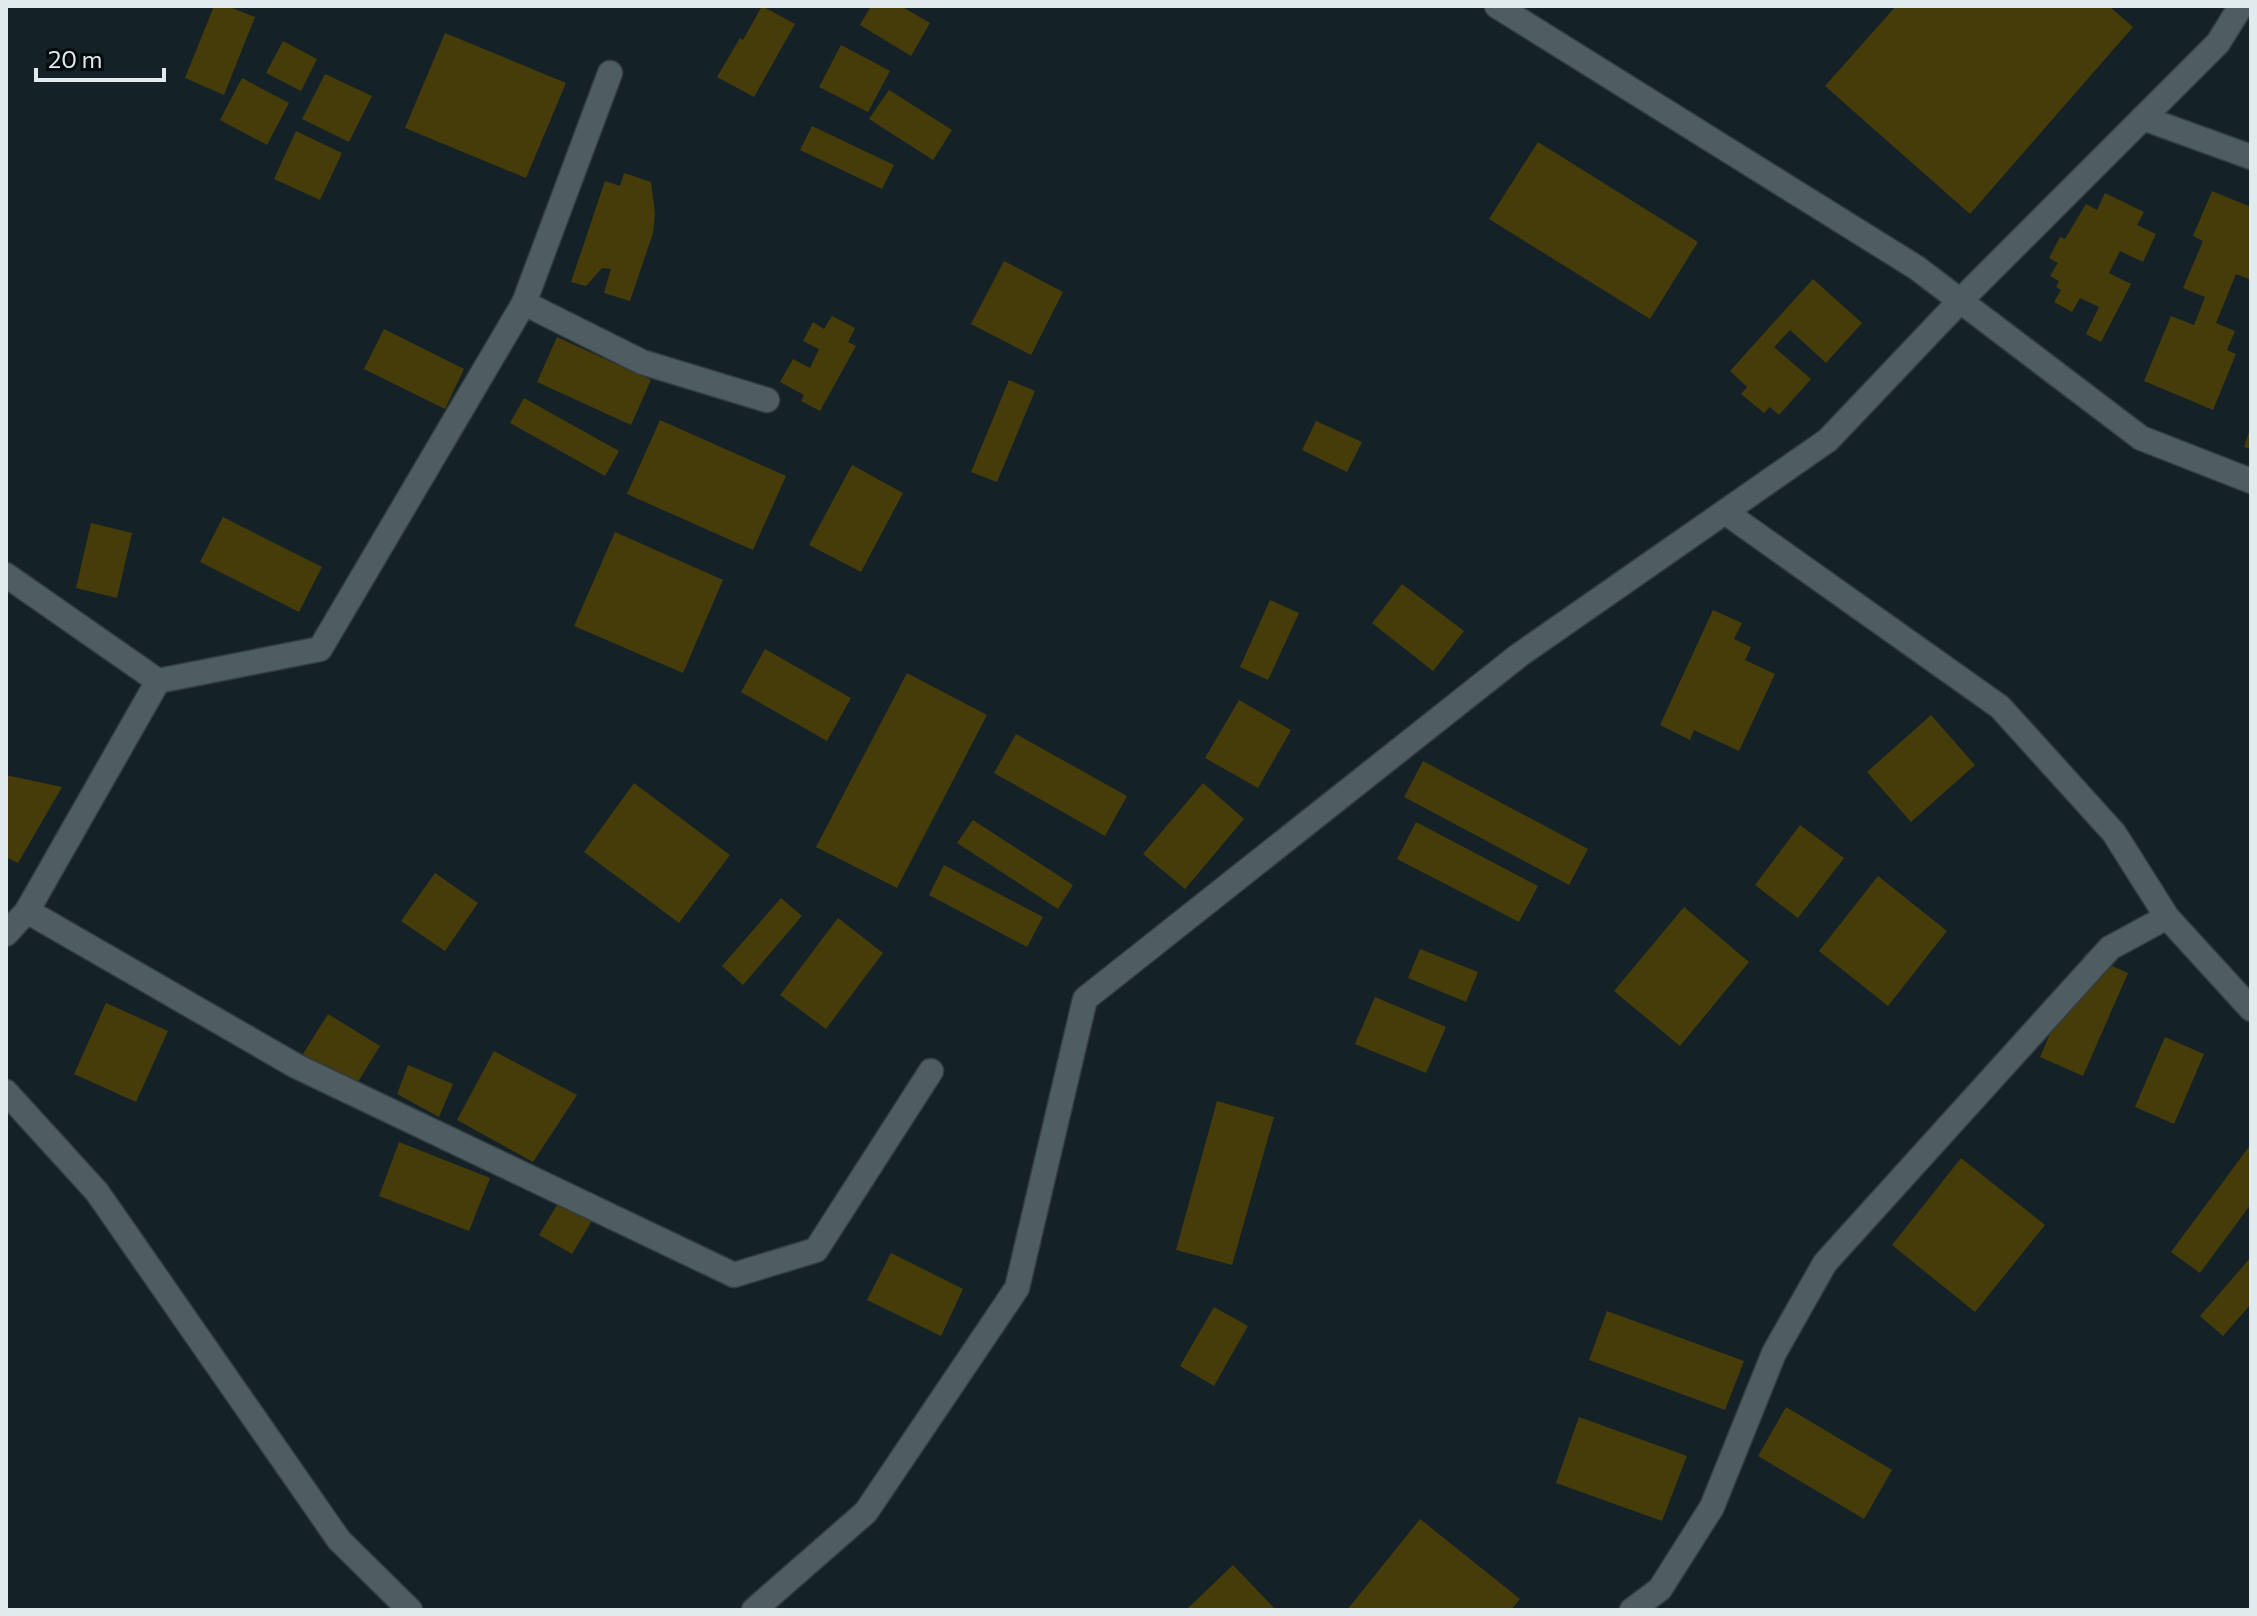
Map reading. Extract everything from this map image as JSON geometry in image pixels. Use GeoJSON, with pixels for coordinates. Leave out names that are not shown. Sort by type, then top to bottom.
{"type":"FeatureCollection","features":[{"type":"Feature","properties":{"kind":"street"},"geometry":{"type":"LineString","coordinates":[[1497,6],[1917,268],[2141,438],[2251,481]]}},
{"type":"Feature","properties":{"kind":"street"},"geometry":{"type":"LineString","coordinates":[[754,1610],[866,1512],[1017,1288],[1085,999],[1518,656],[1828,440],[1960,301],[2218,43],[2241,6]]}},
{"type":"Feature","properties":{"kind":"street"},"geometry":{"type":"LineString","coordinates":[[6,575],[158,681],[320,649],[524,303],[610,73]]}},
{"type":"Feature","properties":{"kind":"street"},"geometry":{"type":"LineString","coordinates":[[2143,118],[2251,157]]}},
{"type":"Feature","properties":{"kind":"street"},"geometry":{"type":"LineString","coordinates":[[524,303],[642,362],[767,400]]}},
{"type":"Feature","properties":{"kind":"street"},"geometry":{"type":"LineString","coordinates":[[1725,512],[2000,707],[2114,833],[2167,917],[2251,1009]]}},
{"type":"Feature","properties":{"kind":"street"},"geometry":{"type":"LineString","coordinates":[[6,934],[27,911],[158,681]]}},
{"type":"Feature","properties":{"kind":"street"},"geometry":{"type":"LineString","coordinates":[[27,911],[296,1066],[734,1275],[816,1250],[931,1071]]}},
{"type":"Feature","properties":{"kind":"street"},"geometry":{"type":"LineString","coordinates":[[1632,1610],[1660,1589],[1712,1507],[1774,1353],[1825,1263],[2110,948],[2167,917]]}},
{"type":"Feature","properties":{"kind":"street"},"geometry":{"type":"LineString","coordinates":[[6,1092],[97,1192],[339,1540],[410,1610]]}},
{"type":"Feature","properties":{"kind":"building"},"geometry":{"type":"Polygon","coordinates":[[[214,6],[227,6],[255,17],[224,95],[185,78],[214,6]]]}},
{"type":"Feature","properties":{"kind":"building"},"geometry":{"type":"Polygon","coordinates":[[[762,6],[795,24],[754,97],[717,77],[762,6]]]}},
{"type":"Feature","properties":{"kind":"building"},"geometry":{"type":"Polygon","coordinates":[[[871,6],[901,6],[930,23],[911,56],[860,25],[871,6]]]}},
{"type":"Feature","properties":{"kind":"building"},"geometry":{"type":"Polygon","coordinates":[[[1896,6],[2109,6],[2133,27],[1970,214],[1825,86],[1896,6]]]}},
{"type":"Feature","properties":{"kind":"building"},"geometry":{"type":"Polygon","coordinates":[[[445,33],[566,83],[526,178],[405,128],[445,33]]]}},
{"type":"Feature","properties":{"kind":"building"},"geometry":{"type":"Polygon","coordinates":[[[283,41],[317,59],[301,91],[266,73],[283,41]]]}},
{"type":"Feature","properties":{"kind":"building"},"geometry":{"type":"Polygon","coordinates":[[[841,45],[890,71],[868,112],[819,87],[841,45]]]}},
{"type":"Feature","properties":{"kind":"building"},"geometry":{"type":"Polygon","coordinates":[[[325,74],[372,96],[349,142],[302,119],[325,74]]]}},
{"type":"Feature","properties":{"kind":"building"},"geometry":{"type":"Polygon","coordinates":[[[242,78],[289,103],[267,145],[220,120],[242,78]]]}},
{"type":"Feature","properties":{"kind":"building"},"geometry":{"type":"Polygon","coordinates":[[[889,90],[952,130],[933,160],[869,119],[889,90]]]}},
{"type":"Feature","properties":{"kind":"building"},"geometry":{"type":"Polygon","coordinates":[[[812,126],[894,165],[882,189],[800,150],[812,126]]]}},
{"type":"Feature","properties":{"kind":"building"},"geometry":{"type":"Polygon","coordinates":[[[296,131],[342,153],[320,200],[274,179],[296,131]]]}},
{"type":"Feature","properties":{"kind":"building"},"geometry":{"type":"Polygon","coordinates":[[[1538,142],[1698,242],[1650,319],[1489,219],[1538,142]]]}},
{"type":"Feature","properties":{"kind":"building"},"geometry":{"type":"Polygon","coordinates":[[[624,173],[651,182],[655,213],[653,233],[630,301],[604,293],[611,269],[602,268],[586,286],[571,282],[605,181],[620,186],[624,173]]]}},
{"type":"Feature","properties":{"kind":"building"},"geometry":{"type":"Polygon","coordinates":[[[2212,191],[2251,207],[2251,280],[2236,274],[2216,323],[2235,331],[2227,350],[2236,354],[2213,410],[2144,381],[2171,316],[2194,325],[2205,297],[2183,288],[2203,241],[2193,236],[2212,191]]]}},
{"type":"Feature","properties":{"kind":"building"},"geometry":{"type":"Polygon","coordinates":[[[2105,193],[2144,212],[2137,225],[2156,234],[2143,262],[2120,251],[2109,273],[2131,284],[2101,342],[2086,334],[2099,307],[2080,298],[2072,312],[2054,302],[2061,290],[2056,287],[2059,281],[2050,276],[2058,263],[2049,258],[2060,237],[2065,239],[2086,204],[2097,210],[2105,193]]]}},
{"type":"Feature","properties":{"kind":"building"},"geometry":{"type":"Polygon","coordinates":[[[1004,261],[1063,292],[1031,355],[971,324],[1004,261]]]}},
{"type":"Feature","properties":{"kind":"building"},"geometry":{"type":"Polygon","coordinates":[[[1813,279],[1862,323],[1826,363],[1790,330],[1774,347],[1811,379],[1779,415],[1770,407],[1764,413],[1741,394],[1747,387],[1730,371],[1813,279]]]}},
{"type":"Feature","properties":{"kind":"building"},"geometry":{"type":"Polygon","coordinates":[[[832,316],[855,328],[848,342],[856,346],[820,411],[801,401],[804,395],[780,382],[793,359],[810,368],[819,349],[803,341],[813,322],[824,329],[832,316]]]}},
{"type":"Feature","properties":{"kind":"building"},"geometry":{"type":"Polygon","coordinates":[[[384,329],[464,369],[445,409],[364,369],[384,329]]]}},
{"type":"Feature","properties":{"kind":"building"},"geometry":{"type":"Polygon","coordinates":[[[557,337],[651,380],[631,425],[537,382],[557,337]]]}},
{"type":"Feature","properties":{"kind":"building"},"geometry":{"type":"Polygon","coordinates":[[[1009,380],[1035,391],[997,482],[971,472],[1009,380]]]}},
{"type":"Feature","properties":{"kind":"building"},"geometry":{"type":"Polygon","coordinates":[[[524,398],[619,451],[605,476],[510,423],[524,398]]]}},
{"type":"Feature","properties":{"kind":"building"},"geometry":{"type":"Polygon","coordinates":[[[660,420],[786,476],[753,550],[627,494],[660,420]]]}},
{"type":"Feature","properties":{"kind":"building"},"geometry":{"type":"Polygon","coordinates":[[[1316,421],[1362,442],[1347,472],[1302,450],[1316,421]]]}},
{"type":"Feature","properties":{"kind":"building"},"geometry":{"type":"Polygon","coordinates":[[[2251,426],[2251,449],[2244,447],[2251,426]]]}},
{"type":"Feature","properties":{"kind":"building"},"geometry":{"type":"Polygon","coordinates":[[[852,465],[903,493],[861,572],[809,545],[852,465]]]}},
{"type":"Feature","properties":{"kind":"building"},"geometry":{"type":"Polygon","coordinates":[[[223,517],[322,567],[299,612],[200,562],[223,517]]]}},
{"type":"Feature","properties":{"kind":"building"},"geometry":{"type":"Polygon","coordinates":[[[91,523],[132,533],[117,598],[76,588],[91,523]]]}},
{"type":"Feature","properties":{"kind":"building"},"geometry":{"type":"Polygon","coordinates":[[[615,532],[723,580],[683,673],[574,626],[615,532]]]}},
{"type":"Feature","properties":{"kind":"building"},"geometry":{"type":"Polygon","coordinates":[[[1402,584],[1464,631],[1433,671],[1372,623],[1402,584]]]}},
{"type":"Feature","properties":{"kind":"building"},"geometry":{"type":"Polygon","coordinates":[[[1270,600],[1299,613],[1268,680],[1240,667],[1270,600]]]}},
{"type":"Feature","properties":{"kind":"building"},"geometry":{"type":"Polygon","coordinates":[[[1713,610],[1742,623],[1734,639],[1751,647],[1745,660],[1775,674],[1739,751],[1694,730],[1690,740],[1660,725],[1713,610]]]}},
{"type":"Feature","properties":{"kind":"building"},"geometry":{"type":"Polygon","coordinates":[[[765,649],[851,698],[827,741],[741,692],[765,649]]]}},
{"type":"Feature","properties":{"kind":"building"},"geometry":{"type":"Polygon","coordinates":[[[907,673],[987,715],[897,888],[816,847],[907,673]]]}},
{"type":"Feature","properties":{"kind":"building"},"geometry":{"type":"Polygon","coordinates":[[[1239,700],[1291,730],[1258,788],[1205,758],[1239,700]]]}},
{"type":"Feature","properties":{"kind":"building"},"geometry":{"type":"Polygon","coordinates":[[[1931,715],[1975,765],[1911,822],[1867,772],[1931,715]]]}},
{"type":"Feature","properties":{"kind":"building"},"geometry":{"type":"Polygon","coordinates":[[[1016,734],[1127,796],[1105,836],[994,773],[1016,734]]]}},
{"type":"Feature","properties":{"kind":"building"},"geometry":{"type":"Polygon","coordinates":[[[1423,761],[1588,849],[1569,885],[1404,797],[1423,761]]]}},
{"type":"Feature","properties":{"kind":"building"},"geometry":{"type":"Polygon","coordinates":[[[6,775],[62,787],[18,863],[6,857],[6,775]]]}},
{"type":"Feature","properties":{"kind":"building"},"geometry":{"type":"Polygon","coordinates":[[[634,783],[730,855],[679,923],[584,852],[634,783]]]}},
{"type":"Feature","properties":{"kind":"building"},"geometry":{"type":"Polygon","coordinates":[[[1203,783],[1244,819],[1185,889],[1143,854],[1203,783]]]}},
{"type":"Feature","properties":{"kind":"building"},"geometry":{"type":"Polygon","coordinates":[[[973,820],[1073,885],[1058,909],[957,843],[973,820]]]}},
{"type":"Feature","properties":{"kind":"building"},"geometry":{"type":"Polygon","coordinates":[[[1416,822],[1538,886],[1519,922],[1397,859],[1416,822]]]}},
{"type":"Feature","properties":{"kind":"building"},"geometry":{"type":"Polygon","coordinates":[[[1800,825],[1844,858],[1798,918],[1755,885],[1800,825]]]}},
{"type":"Feature","properties":{"kind":"building"},"geometry":{"type":"Polygon","coordinates":[[[944,865],[1043,917],[1027,947],[929,895],[944,865]]]}},
{"type":"Feature","properties":{"kind":"building"},"geometry":{"type":"Polygon","coordinates":[[[435,873],[478,903],[445,951],[401,921],[435,873]]]}},
{"type":"Feature","properties":{"kind":"building"},"geometry":{"type":"Polygon","coordinates":[[[1878,876],[1947,931],[1888,1006],[1819,951],[1878,876]]]}},
{"type":"Feature","properties":{"kind":"building"},"geometry":{"type":"Polygon","coordinates":[[[781,898],[802,916],[743,985],[722,966],[781,898]]]}},
{"type":"Feature","properties":{"kind":"building"},"geometry":{"type":"Polygon","coordinates":[[[1684,907],[1749,962],[1680,1046],[1614,991],[1684,907]]]}},
{"type":"Feature","properties":{"kind":"building"},"geometry":{"type":"Polygon","coordinates":[[[838,918],[883,953],[826,1029],[780,995],[838,918]]]}},
{"type":"Feature","properties":{"kind":"building"},"geometry":{"type":"Polygon","coordinates":[[[1420,949],[1478,972],[1466,1002],[1408,978],[1420,949]]]}},
{"type":"Feature","properties":{"kind":"building"},"geometry":{"type":"Polygon","coordinates":[[[2085,954],[2128,973],[2083,1076],[2040,1057],[2085,954]]]}},
{"type":"Feature","properties":{"kind":"building"},"geometry":{"type":"Polygon","coordinates":[[[1375,997],[1446,1027],[1426,1073],[1355,1044],[1375,997]]]}},
{"type":"Feature","properties":{"kind":"building"},"geometry":{"type":"Polygon","coordinates":[[[106,1003],[168,1031],[136,1102],[74,1074],[106,1003]]]}},
{"type":"Feature","properties":{"kind":"building"},"geometry":{"type":"Polygon","coordinates":[[[328,1014],[380,1046],[356,1085],[303,1054],[328,1014]]]}},
{"type":"Feature","properties":{"kind":"building"},"geometry":{"type":"Polygon","coordinates":[[[2165,1037],[2204,1054],[2174,1124],[2135,1107],[2165,1037]]]}},
{"type":"Feature","properties":{"kind":"building"},"geometry":{"type":"Polygon","coordinates":[[[494,1051],[577,1095],[533,1162],[457,1120],[494,1051]]]}},
{"type":"Feature","properties":{"kind":"building"},"geometry":{"type":"Polygon","coordinates":[[[408,1065],[453,1084],[439,1117],[397,1094],[408,1065]]]}},
{"type":"Feature","properties":{"kind":"building"},"geometry":{"type":"Polygon","coordinates":[[[1217,1101],[1274,1117],[1232,1265],[1176,1250],[1217,1101]]]}},
{"type":"Feature","properties":{"kind":"building"},"geometry":{"type":"Polygon","coordinates":[[[399,1142],[490,1178],[469,1231],[379,1196],[399,1142]]]}},
{"type":"Feature","properties":{"kind":"building"},"geometry":{"type":"Polygon","coordinates":[[[2251,1144],[2251,1204],[2200,1273],[2171,1252],[2251,1144]]]}},
{"type":"Feature","properties":{"kind":"building"},"geometry":{"type":"Polygon","coordinates":[[[1961,1158],[2045,1225],[1975,1312],[1892,1245],[1961,1158]]]}},
{"type":"Feature","properties":{"kind":"building"},"geometry":{"type":"Polygon","coordinates":[[[566,1190],[599,1209],[572,1254],[539,1235],[566,1190]]]}},
{"type":"Feature","properties":{"kind":"building"},"geometry":{"type":"Polygon","coordinates":[[[891,1253],[963,1289],[941,1336],[867,1300],[891,1253]]]}},
{"type":"Feature","properties":{"kind":"building"},"geometry":{"type":"Polygon","coordinates":[[[2251,1257],[2251,1304],[2223,1336],[2200,1316],[2251,1257]]]}},
{"type":"Feature","properties":{"kind":"building"},"geometry":{"type":"Polygon","coordinates":[[[1214,1307],[1248,1326],[1214,1386],[1180,1366],[1214,1307]]]}},
{"type":"Feature","properties":{"kind":"building"},"geometry":{"type":"Polygon","coordinates":[[[1607,1311],[1744,1361],[1725,1410],[1589,1360],[1607,1311]]]}},
{"type":"Feature","properties":{"kind":"building"},"geometry":{"type":"Polygon","coordinates":[[[1786,1407],[1892,1470],[1864,1519],[1758,1456],[1786,1407]]]}},
{"type":"Feature","properties":{"kind":"building"},"geometry":{"type":"Polygon","coordinates":[[[1579,1417],[1687,1456],[1662,1521],[1556,1483],[1579,1417]]]}},
{"type":"Feature","properties":{"kind":"building"},"geometry":{"type":"Polygon","coordinates":[[[1420,1519],[1520,1599],[1511,1610],[1347,1610],[1420,1519]]]}},
{"type":"Feature","properties":{"kind":"building"},"geometry":{"type":"Polygon","coordinates":[[[1233,1565],[1276,1610],[1186,1610],[1233,1565]]]}}]}
